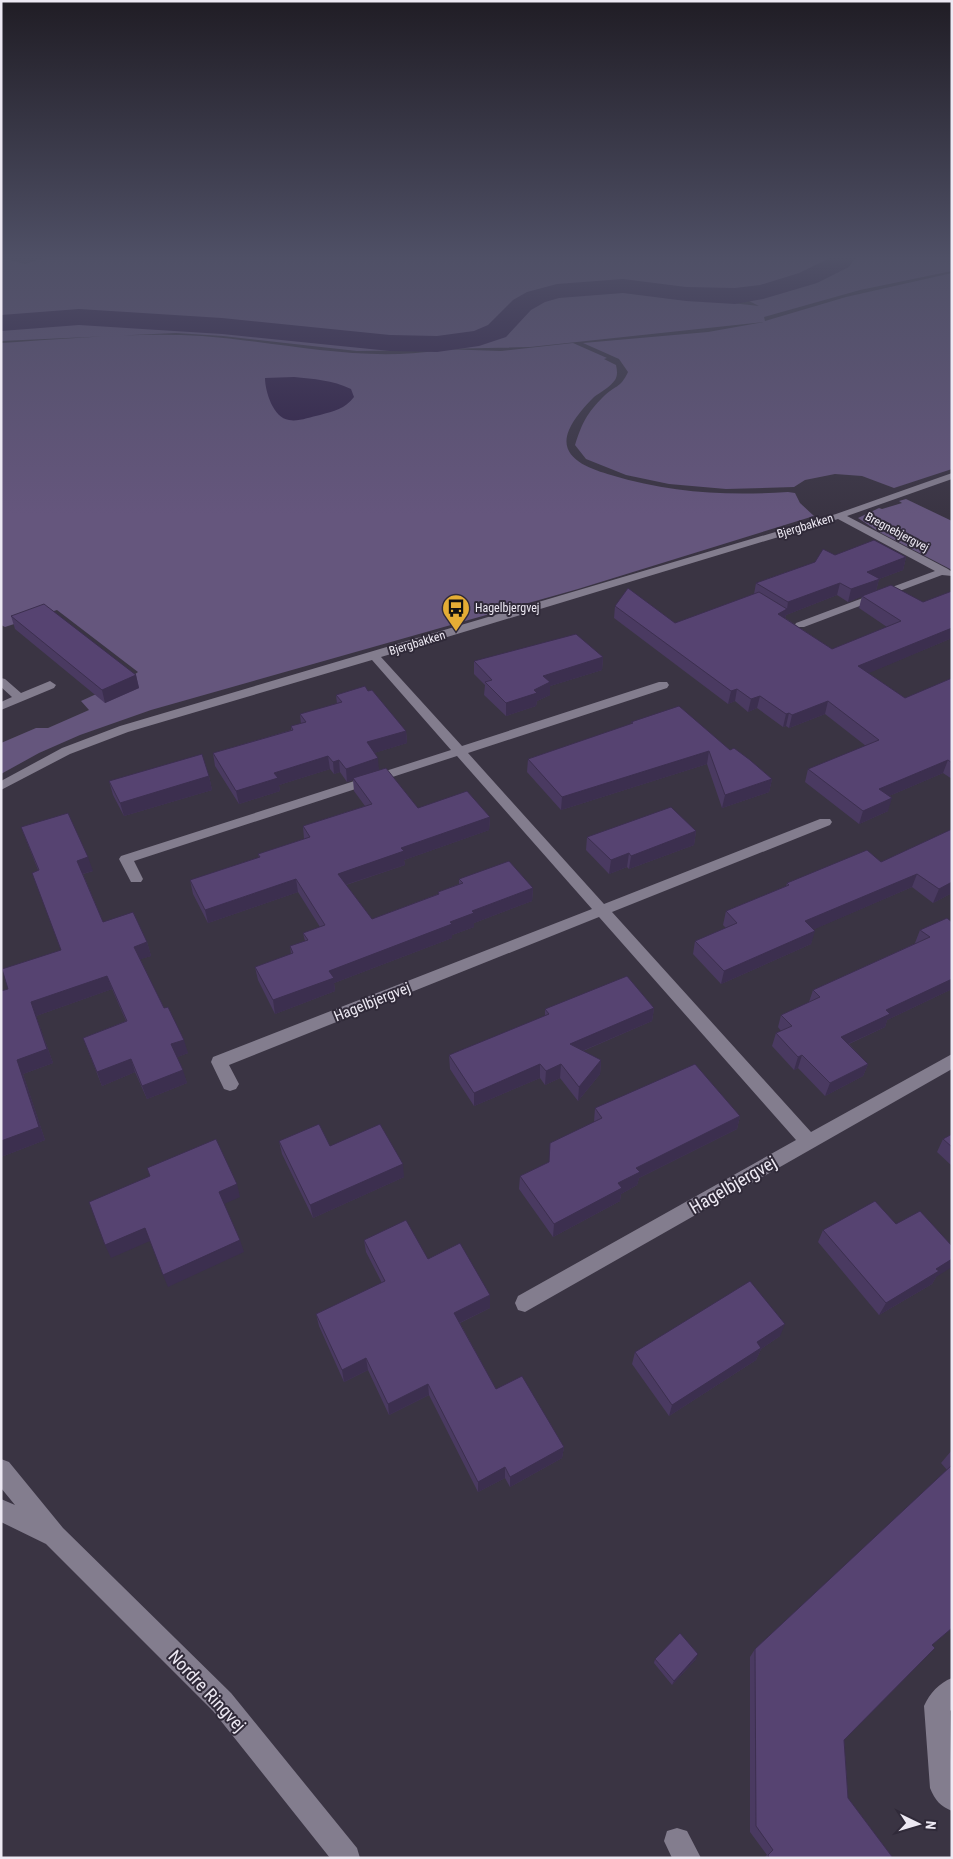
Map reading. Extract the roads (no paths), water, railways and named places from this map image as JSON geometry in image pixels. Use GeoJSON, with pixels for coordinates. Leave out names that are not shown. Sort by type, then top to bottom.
{"type":"FeatureCollection","features":[{"type":"Feature","properties":{"kind":"street","name":"Bjergbakken"},"geometry":{"type":"LineString","coordinates":[[1,786],[66,752],[124,729],[839,516],[952,476]]}},
{"type":"Feature","properties":{"kind":"street","name":"Bregnebjergvej"},"geometry":{"type":"LineString","coordinates":[[839,516],[948,573]]}},
{"type":"Feature","properties":{"kind":"street","name":"Bregnebjergvej"},"geometry":{"type":"LineString","coordinates":[[800,625],[948,573]]}},
{"type":"Feature","properties":{"kind":"street"},"geometry":{"type":"LineString","coordinates":[[374,656],[809,1142]]}},
{"type":"Feature","properties":{"kind":"street"},"geometry":{"type":"LineString","coordinates":[[1,681],[20,698]]}},
{"type":"Feature","properties":{"kind":"street"},"geometry":{"type":"LineString","coordinates":[[1,706],[50,685]]}},
{"type":"Feature","properties":{"kind":"street"},"geometry":{"type":"LineString","coordinates":[[136,879],[126,858],[663,686]]}},
{"type":"Feature","properties":{"kind":"street","name":"Hagelbjergvej"},"geometry":{"type":"LineString","coordinates":[[230,1084],[220,1062],[825,822]]}},
{"type":"Feature","properties":{"kind":"street","name":"Hagelbjergvej"},"geometry":{"type":"LineString","coordinates":[[526,1303],[952,1061]]}},
{"type":"Feature","properties":{"kind":"street","name":"Nordre Ringvej"},"geometry":{"type":"LineString","coordinates":[[1,1470],[55,1536],[222,1702],[347,1858]]}},
{"type":"Feature","properties":{"kind":"street","name":"Nordre Ringvej"},"geometry":{"type":"LineString","coordinates":[[1,1510],[55,1536]]}},
{"type":"Feature","properties":{"kind":"street"},"geometry":{"type":"LineString","coordinates":[[952,1690],[937,1706],[943,1788],[952,1798]]}},
{"type":"Feature","properties":{"kind":"waterway"},"geometry":{"type":"LineString","coordinates":[[378,342],[437,344],[453,342]]}},
{"type":"Feature","properties":{"kind":"place","name":"Hagelbjergvej"},"geometry":{"type":"Point","coordinates":[456,632]}}]}
